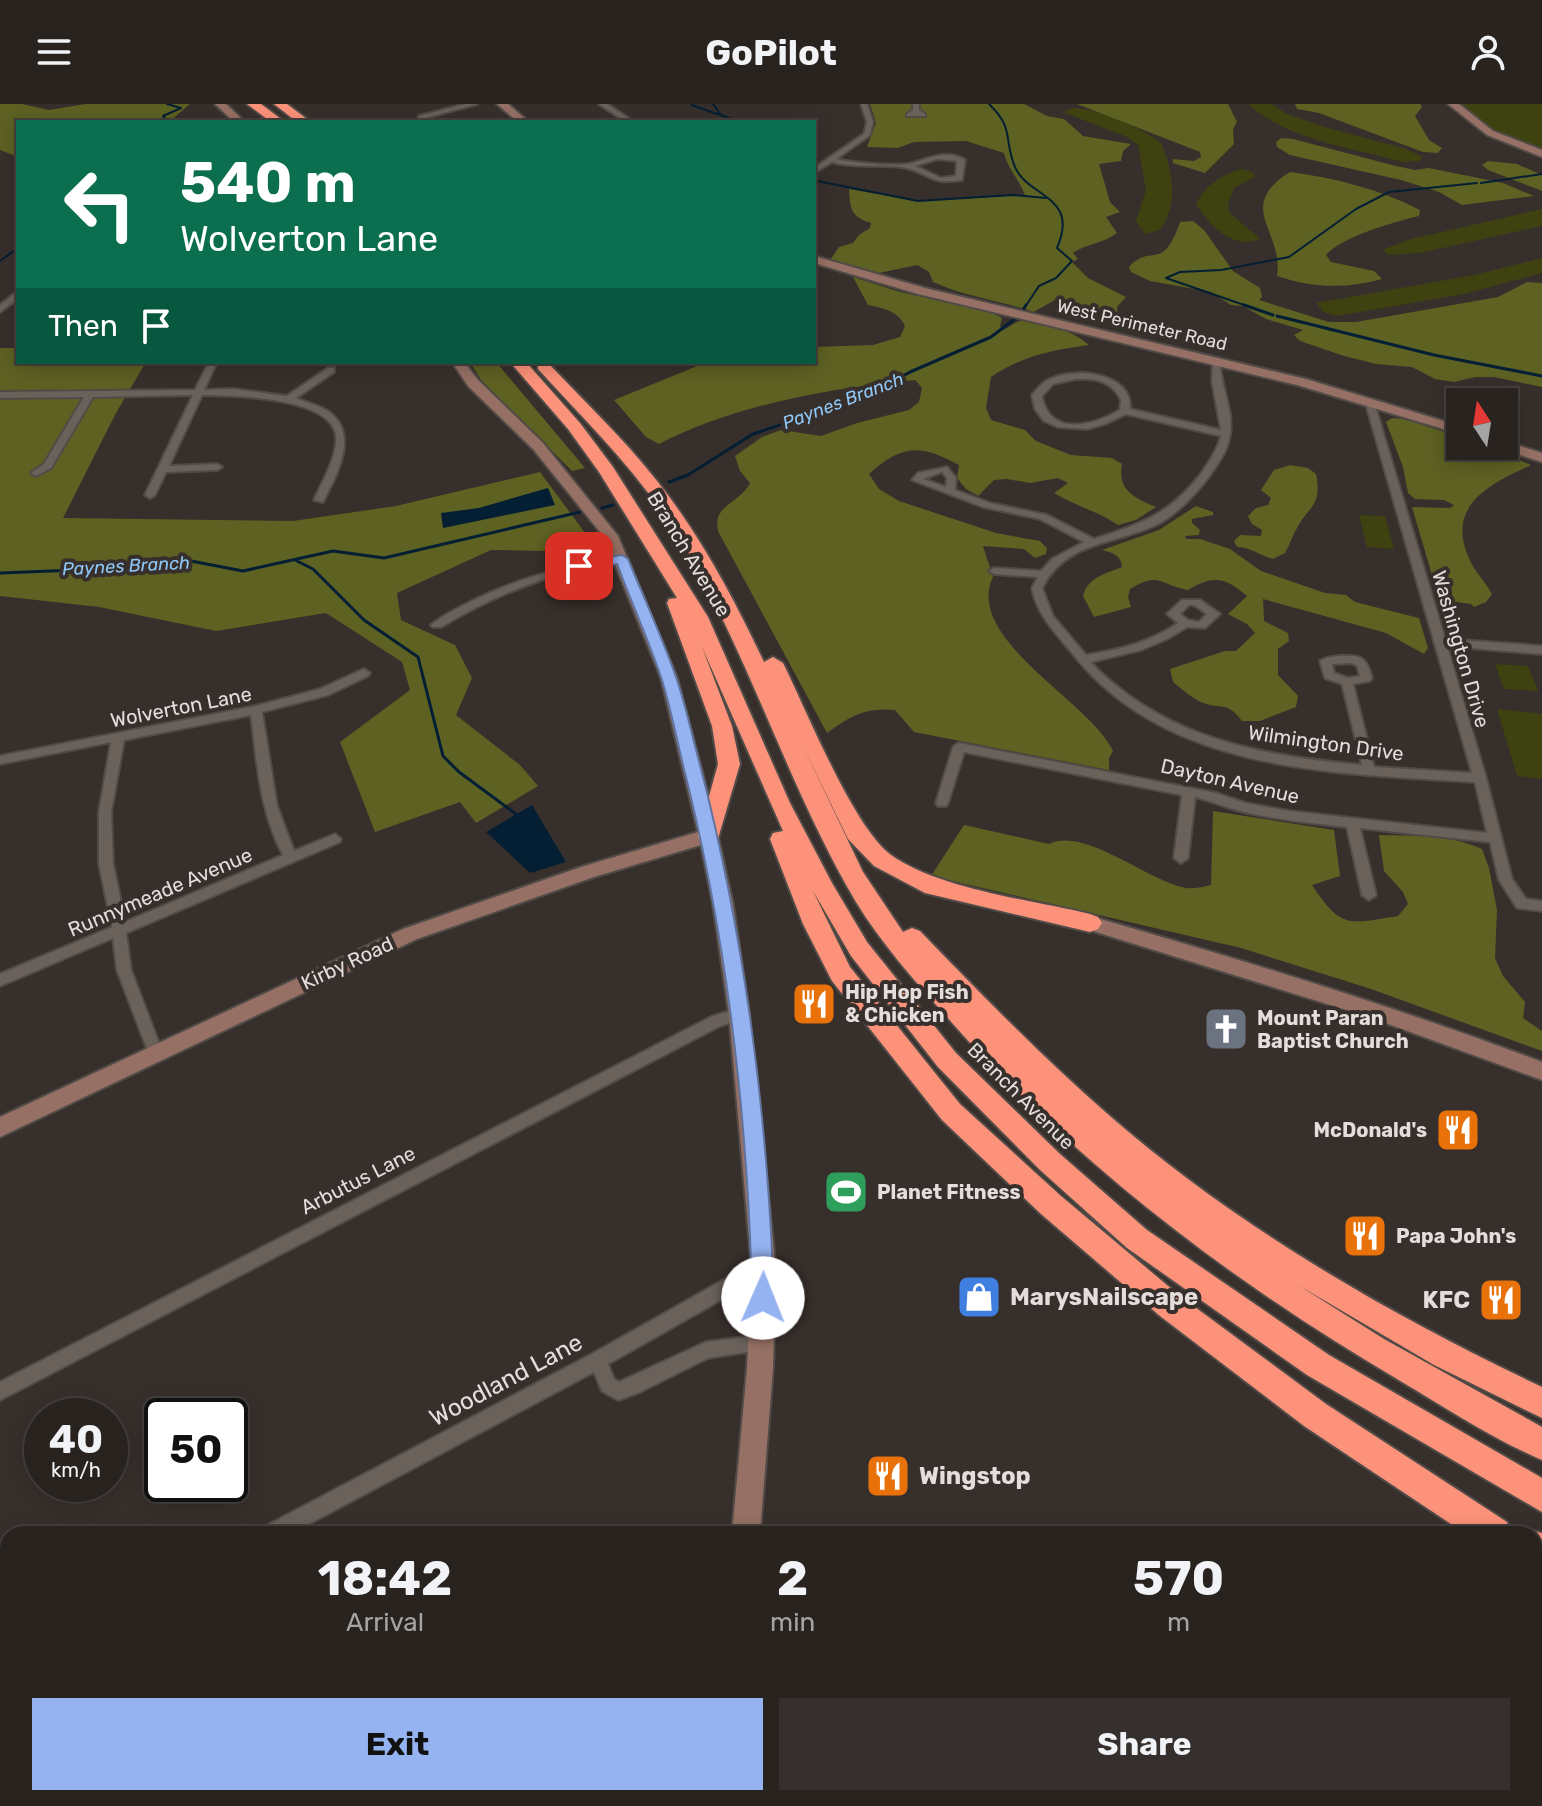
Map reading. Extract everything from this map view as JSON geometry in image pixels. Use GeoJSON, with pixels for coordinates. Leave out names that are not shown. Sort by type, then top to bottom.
{"type":"FeatureCollection","features":[{"type":"Feature","properties":{"kind":"highway"},"geometry":{"type":"LineString","coordinates":[[253,104],[276,120]]}},
{"type":"Feature","properties":{"kind":"highway"},"geometry":{"type":"LineString","coordinates":[[280,104],[302,120]]}},
{"type":"Feature","properties":{"kind":"highway","name":"Branch Avenue"},"geometry":{"type":"LineString","coordinates":[[520,364],[594,453],[699,617],[804,852],[859,949],[947,1060],[1015,1129],[1137,1239],[1318,1365],[1542,1496]]}},
{"type":"Feature","properties":{"kind":"highway","name":"Branch Avenue"},"geometry":{"type":"LineString","coordinates":[[541,364],[624,448],[658,491],[686,534],[733,620],[843,854],[875,912],[953,1011],[1073,1133],[1164,1206],[1282,1293],[1404,1369],[1542,1444]]}},
{"type":"Feature","properties":{"kind":"highway"},"geometry":{"type":"LineString","coordinates":[[658,491],[691,530],[751,619],[856,833],[882,860],[925,884],[1090,923]]}},
{"type":"Feature","properties":{"kind":"highway"},"geometry":{"type":"LineString","coordinates":[[650,542],[685,622],[722,726],[729,764],[709,836]]}},
{"type":"Feature","properties":{"kind":"highway"},"geometry":{"type":"LineString","coordinates":[[750,733],[774,821],[815,924],[841,974],[951,1112],[1051,1205],[1170,1306],[1315,1415],[1483,1526]]}},
{"type":"Feature","properties":{"kind":"highway"},"geometry":{"type":"LineString","coordinates":[[843,854],[910,934],[1009,1040],[1104,1128],[1213,1211],[1330,1290],[1451,1361],[1542,1403]]}},
{"type":"Feature","properties":{"kind":"main road"},"geometry":{"type":"LineString","coordinates":[[220,104],[238,120]]}},
{"type":"Feature","properties":{"kind":"main road"},"geometry":{"type":"LineString","coordinates":[[502,104],[522,120]]}},
{"type":"Feature","properties":{"kind":"main road"},"geometry":{"type":"LineString","coordinates":[[1453,104],[1490,133],[1542,154]]}},
{"type":"Feature","properties":{"kind":"main road","name":"West Perimeter Road"},"geometry":{"type":"LineString","coordinates":[[816,260],[922,291],[1370,401],[1446,425]]}},
{"type":"Feature","properties":{"kind":"main road"},"geometry":{"type":"LineString","coordinates":[[459,364],[473,383],[567,479],[601,522],[622,559],[669,678],[709,836],[723,904],[739,1014],[764,1271],[747,1526]]}},
{"type":"Feature","properties":{"kind":"main road"},"geometry":{"type":"LineString","coordinates":[[1518,450],[1542,458]]}},
{"type":"Feature","properties":{"kind":"main road","name":"Kirby Road"},"geometry":{"type":"LineString","coordinates":[[0,1127],[410,934],[574,876],[709,836]]}},
{"type":"Feature","properties":{"kind":"main road"},"geometry":{"type":"LineString","coordinates":[[1090,923],[1270,976],[1542,1071]]}},
{"type":"Feature","properties":{"kind":"street"},"geometry":{"type":"LineString","coordinates":[[423,120],[425,115],[474,104]]}},
{"type":"Feature","properties":{"kind":"street"},"geometry":{"type":"LineString","coordinates":[[602,104],[628,120]]}},
{"type":"Feature","properties":{"kind":"street"},"geometry":{"type":"LineString","coordinates":[[816,170],[867,135],[870,122],[864,104]]}},
{"type":"Feature","properties":{"kind":"street"},"geometry":{"type":"LineString","coordinates":[[831,160],[847,164],[908,166],[936,157],[961,160],[960,176],[949,180],[935,179],[908,166]]}},
{"type":"Feature","properties":{"kind":"street"},"geometry":{"type":"LineString","coordinates":[[0,309],[16,297]]}},
{"type":"Feature","properties":{"kind":"street"},"geometry":{"type":"LineString","coordinates":[[994,571],[1043,574],[1058,558],[1148,525],[1173,510],[1214,463],[1226,434],[1215,374],[1216,361]]}},
{"type":"Feature","properties":{"kind":"street"},"geometry":{"type":"LineString","coordinates":[[150,495],[212,364]]}},
{"type":"Feature","properties":{"kind":"street"},"geometry":{"type":"LineString","coordinates":[[289,399],[331,370]]}},
{"type":"Feature","properties":{"kind":"street"},"geometry":{"type":"LineString","coordinates":[[1125,411],[1124,394],[1098,376],[1060,378],[1041,388],[1037,395],[1042,412],[1069,427],[1100,424],[1125,411],[1226,434]]}},
{"type":"Feature","properties":{"kind":"street"},"geometry":{"type":"LineString","coordinates":[[0,395],[243,392],[289,399],[324,413],[339,429],[340,448],[319,500]]}},
{"type":"Feature","properties":{"kind":"street"},"geometry":{"type":"LineString","coordinates":[[36,473],[48,466],[91,393]]}},
{"type":"Feature","properties":{"kind":"street","name":"Washington Drive"},"geometry":{"type":"LineString","coordinates":[[1370,401],[1509,887],[1522,904],[1542,906]]}},
{"type":"Feature","properties":{"kind":"street"},"geometry":{"type":"LineString","coordinates":[[162,469],[217,467]]}},
{"type":"Feature","properties":{"kind":"street"},"geometry":{"type":"LineString","coordinates":[[950,490],[987,505],[1043,517],[1094,543]]}},
{"type":"Feature","properties":{"kind":"street"},"geometry":{"type":"LineString","coordinates":[[437,625],[474,602],[526,580],[622,559]]}},
{"type":"Feature","properties":{"kind":"street","name":"Wilmington Drive"},"geometry":{"type":"LineString","coordinates":[[1043,574],[1037,588],[1041,607],[1092,672],[1146,711],[1206,740],[1273,758],[1369,770],[1480,778]]}},
{"type":"Feature","properties":{"kind":"street"},"geometry":{"type":"LineString","coordinates":[[1084,659],[1143,644],[1185,623]]}},
{"type":"Feature","properties":{"kind":"street"},"geometry":{"type":"LineString","coordinates":[[1440,642],[1542,650]]}},
{"type":"Feature","properties":{"kind":"street","name":"Wolverton Lane"},"geometry":{"type":"LineString","coordinates":[[0,760],[256,710],[327,691],[364,673]]}},
{"type":"Feature","properties":{"kind":"street"},"geometry":{"type":"LineString","coordinates":[[1347,682],[1369,770]]}},
{"type":"Feature","properties":{"kind":"street"},"geometry":{"type":"LineString","coordinates":[[256,710],[274,813],[282,841],[291,858]]}},
{"type":"Feature","properties":{"kind":"street"},"geometry":{"type":"LineString","coordinates":[[118,738],[104,833],[106,864],[124,970],[156,1054]]}},
{"type":"Feature","properties":{"kind":"street","name":"Dayton Avenue"},"geometry":{"type":"LineString","coordinates":[[942,803],[959,747],[1216,797],[1255,810],[1353,824],[1495,838]]}},
{"type":"Feature","properties":{"kind":"street"},"geometry":{"type":"LineString","coordinates":[[1181,858],[1189,792]]}},
{"type":"Feature","properties":{"kind":"street"},"geometry":{"type":"LineString","coordinates":[[1353,824],[1369,895]]}},
{"type":"Feature","properties":{"kind":"street","name":"Runnymeade Avenue"},"geometry":{"type":"LineString","coordinates":[[0,980],[335,839]]}},
{"type":"Feature","properties":{"kind":"street","name":"Arbutus Lane"},"geometry":{"type":"LineString","coordinates":[[0,1391],[586,1087],[716,1021],[739,1014]]}},
{"type":"Feature","properties":{"kind":"street","name":"Woodland Lane"},"geometry":{"type":"LineString","coordinates":[[286,1526],[598,1360],[747,1276],[764,1271]]}},
{"type":"Feature","properties":{"kind":"street"},"geometry":{"type":"LineString","coordinates":[[598,1360],[608,1385],[618,1391],[706,1350],[761,1343]]}},
{"type":"Feature","properties":{"kind":"green space"},"geometry":{"type":"Polygon","coordinates":[[[0,104],[22,104],[49,110],[86,104],[190,104],[171,120],[16,120],[16,156],[0,150],[0,104]]]}},
{"type":"Feature","properties":{"kind":"green space"},"geometry":{"type":"Polygon","coordinates":[[[870,104],[1024,104],[1047,116],[1064,119],[1083,136],[1131,144],[1123,151],[1121,161],[1099,164],[1110,202],[1120,212],[1106,217],[1117,233],[1073,253],[1078,259],[1072,262],[1088,278],[1126,297],[1117,307],[1118,316],[1088,319],[1058,298],[1034,312],[933,282],[929,272],[917,265],[879,273],[830,260],[839,247],[853,243],[870,228],[871,223],[859,218],[853,211],[849,189],[918,201],[1025,195],[1004,153],[966,141],[914,142],[898,148],[867,147],[876,123],[870,104]]]}},
{"type":"Feature","properties":{"kind":"green space"},"geometry":{"type":"Polygon","coordinates":[[[1077,104],[1228,104],[1237,122],[1233,129],[1234,144],[1205,173],[1173,163],[1173,159],[1194,161],[1201,157],[1200,152],[1077,104]]]}},
{"type":"Feature","properties":{"kind":"green space"},"geometry":{"type":"Polygon","coordinates":[[[1248,104],[1272,104],[1285,113],[1321,126],[1406,149],[1423,157],[1419,161],[1403,162],[1321,141],[1282,126],[1248,104]]]}},
{"type":"Feature","properties":{"kind":"green space"},"geometry":{"type":"Polygon","coordinates":[[[1295,104],[1420,104],[1422,107],[1415,116],[1429,140],[1442,148],[1438,153],[1423,152],[1319,113],[1297,109],[1295,104]]]}},
{"type":"Feature","properties":{"kind":"green space"},"geometry":{"type":"Polygon","coordinates":[[[1457,104],[1542,104],[1542,152],[1492,132],[1457,104]]]}},
{"type":"Feature","properties":{"kind":"green space"},"geometry":{"type":"Polygon","coordinates":[[[1072,108],[1118,120],[1161,143],[1169,165],[1172,198],[1160,230],[1145,234],[1136,221],[1146,190],[1138,145],[1127,137],[1063,112],[1072,108]]]}},
{"type":"Feature","properties":{"kind":"green space"},"geometry":{"type":"Polygon","coordinates":[[[1281,138],[1415,170],[1429,168],[1503,183],[1534,196],[1462,205],[1439,192],[1401,180],[1290,155],[1277,147],[1276,142],[1281,138]]]}},
{"type":"Feature","properties":{"kind":"green space"},"geometry":{"type":"Polygon","coordinates":[[[1488,161],[1517,164],[1542,175],[1542,191],[1488,170],[1482,165],[1488,161]]]}},
{"type":"Feature","properties":{"kind":"green space"},"geometry":{"type":"Polygon","coordinates":[[[1243,169],[1254,173],[1255,177],[1234,188],[1228,204],[1229,212],[1260,239],[1250,242],[1223,234],[1196,205],[1215,182],[1243,169]]]}},
{"type":"Feature","properties":{"kind":"green space"},"geometry":{"type":"Polygon","coordinates":[[[1290,172],[1356,185],[1420,210],[1419,216],[1356,236],[1326,255],[1331,262],[1374,271],[1382,279],[1330,286],[1277,276],[1277,260],[1263,208],[1265,197],[1274,185],[1290,172]]]}},
{"type":"Feature","properties":{"kind":"green space"},"geometry":{"type":"Polygon","coordinates":[[[1542,209],[1542,226],[1420,253],[1389,255],[1382,250],[1411,239],[1542,209]]]}},
{"type":"Feature","properties":{"kind":"green space"},"geometry":{"type":"Polygon","coordinates":[[[1193,221],[1204,230],[1233,271],[1260,288],[1262,297],[1259,300],[1329,322],[1356,322],[1498,297],[1527,282],[1542,283],[1542,387],[1494,377],[1454,382],[1435,379],[1412,367],[1376,364],[1344,356],[1300,341],[1294,335],[1303,330],[1266,319],[1243,306],[1231,305],[1211,292],[1150,281],[1131,272],[1129,267],[1137,260],[1156,255],[1168,247],[1180,222],[1193,221]]]}},
{"type":"Feature","properties":{"kind":"green space"},"geometry":{"type":"Polygon","coordinates":[[[1542,258],[1542,273],[1464,294],[1337,316],[1324,312],[1316,303],[1474,275],[1542,258]]]}},
{"type":"Feature","properties":{"kind":"green space"},"geometry":{"type":"Polygon","coordinates":[[[853,277],[900,292],[990,312],[1002,318],[1000,326],[1003,330],[1021,321],[1038,322],[1066,331],[1089,345],[1038,355],[1002,370],[991,377],[986,408],[991,420],[1025,430],[1036,441],[1071,455],[1112,458],[1122,464],[1125,487],[1156,507],[1136,520],[1118,525],[1062,498],[1054,493],[1068,483],[1058,478],[1030,483],[994,480],[978,496],[966,489],[957,478],[959,465],[923,451],[902,452],[869,474],[879,489],[899,501],[996,533],[1040,541],[1047,548],[1046,554],[1035,558],[1024,549],[983,546],[993,577],[989,600],[996,623],[1012,646],[1100,732],[1113,751],[1109,758],[1109,770],[914,732],[895,710],[859,714],[827,733],[719,533],[718,517],[750,483],[740,471],[735,456],[762,437],[781,430],[821,436],[909,410],[919,402],[922,388],[915,380],[783,400],[688,430],[659,444],[646,437],[614,400],[702,364],[816,364],[816,347],[873,345],[900,337],[905,326],[898,317],[890,311],[868,305],[853,277]]]}},
{"type":"Feature","properties":{"kind":"green space"},"geometry":{"type":"Polygon","coordinates":[[[0,348],[16,348],[16,364],[145,364],[116,413],[63,518],[293,521],[396,506],[540,472],[594,545],[545,551],[491,550],[397,593],[401,620],[455,645],[472,678],[456,715],[520,765],[538,786],[476,823],[460,802],[375,832],[340,742],[410,690],[402,662],[326,613],[216,631],[99,607],[0,596],[0,348]]]}},
{"type":"Feature","properties":{"kind":"green space"},"geometry":{"type":"Polygon","coordinates":[[[471,364],[498,364],[585,468],[572,471],[481,380],[471,364]]]}},
{"type":"Feature","properties":{"kind":"green space"},"geometry":{"type":"Polygon","coordinates":[[[1392,418],[1404,419],[1446,432],[1446,460],[1518,460],[1531,465],[1484,492],[1465,515],[1462,530],[1465,548],[1492,594],[1486,602],[1474,607],[1449,601],[1437,592],[1412,507],[1450,508],[1454,505],[1444,500],[1415,499],[1408,493],[1403,467],[1386,422],[1392,418]]]}},
{"type":"Feature","properties":{"kind":"green space"},"geometry":{"type":"Polygon","coordinates":[[[1290,465],[1308,468],[1316,474],[1317,493],[1314,504],[1297,528],[1285,553],[1273,559],[1237,547],[1234,541],[1240,535],[1261,536],[1262,530],[1252,524],[1248,516],[1256,508],[1268,505],[1271,498],[1261,490],[1274,470],[1290,465]]]}},
{"type":"Feature","properties":{"kind":"green space"},"geometry":{"type":"Polygon","coordinates":[[[1196,506],[1213,512],[1213,515],[1192,519],[1200,530],[1199,535],[1185,536],[1186,539],[1200,539],[1230,549],[1261,571],[1325,593],[1346,595],[1355,602],[1419,618],[1428,648],[1424,654],[1386,633],[1263,599],[1264,621],[1288,633],[1289,641],[1278,649],[1278,675],[1298,696],[1296,707],[1260,721],[1242,721],[1232,710],[1193,698],[1173,682],[1170,669],[1225,651],[1236,651],[1255,633],[1247,624],[1228,614],[1247,596],[1219,580],[1188,590],[1154,580],[1130,589],[1128,597],[1131,607],[1094,617],[1083,596],[1093,580],[1122,567],[1118,557],[1102,550],[1159,530],[1196,506]]]}},
{"type":"Feature","properties":{"kind":"green space"},"geometry":{"type":"Polygon","coordinates":[[[1359,515],[1385,516],[1394,549],[1367,547],[1359,515]]]}},
{"type":"Feature","properties":{"kind":"green space"},"geometry":{"type":"Polygon","coordinates":[[[1495,664],[1528,666],[1538,691],[1504,689],[1495,664]]]}},
{"type":"Feature","properties":{"kind":"green space"},"geometry":{"type":"Polygon","coordinates":[[[1497,709],[1542,714],[1542,779],[1517,776],[1497,709]]]}},
{"type":"Feature","properties":{"kind":"green space"},"geometry":{"type":"Polygon","coordinates":[[[1213,811],[1334,830],[1340,876],[1312,885],[1331,910],[1347,920],[1368,921],[1398,916],[1408,904],[1403,892],[1384,871],[1379,835],[1445,838],[1482,849],[1497,910],[1495,958],[1503,976],[1525,1002],[1523,1018],[1542,1031],[1542,1051],[1371,989],[1241,948],[931,876],[964,825],[1049,844],[1063,840],[1080,842],[1171,883],[1189,888],[1208,886],[1211,885],[1213,811]]]}},
{"type":"Feature","properties":{"kind":"water"},"geometry":{"type":"Polygon","coordinates":[[[548,488],[555,505],[443,528],[441,513],[479,508],[548,488]]]}},
{"type":"Feature","properties":{"kind":"water"},"geometry":{"type":"Polygon","coordinates":[[[532,805],[566,862],[530,873],[486,832],[532,805]]]}},
{"type":"Feature","properties":{"kind":"waterway"},"geometry":{"type":"LineString","coordinates":[[166,120],[163,116],[181,108],[167,104]]}},
{"type":"Feature","properties":{"kind":"waterway"},"geometry":{"type":"LineString","coordinates":[[713,104],[721,115],[733,120]]}},
{"type":"Feature","properties":{"kind":"waterway","name":"Paynes Branch"},"geometry":{"type":"LineString","coordinates":[[989,104],[1002,120],[1015,167],[1021,177],[1057,207],[1062,217],[1057,248],[1072,261],[1056,278],[1039,286],[1025,307]]}},
{"type":"Feature","properties":{"kind":"waterway"},"geometry":{"type":"LineString","coordinates":[[692,105],[720,115]]}},
{"type":"Feature","properties":{"kind":"waterway"},"geometry":{"type":"LineString","coordinates":[[1481,183],[1542,174]]}},
{"type":"Feature","properties":{"kind":"waterway"},"geometry":{"type":"LineString","coordinates":[[817,181],[918,201],[1012,195],[1046,198]]}},
{"type":"Feature","properties":{"kind":"waterway"},"geometry":{"type":"LineString","coordinates":[[1250,307],[1166,278],[1180,272],[1221,270],[1289,257],[1356,209],[1389,192],[1477,183]]}},
{"type":"Feature","properties":{"kind":"waterway"},"geometry":{"type":"LineString","coordinates":[[0,261],[16,249]]}},
{"type":"Feature","properties":{"kind":"waterway","name":"Paynes Branch"},"geometry":{"type":"LineString","coordinates":[[1023,310],[1026,305]]}},
{"type":"Feature","properties":{"kind":"waterway"},"geometry":{"type":"LineString","coordinates":[[1244,305],[1273,315]]}},
{"type":"Feature","properties":{"kind":"waterway"},"geometry":{"type":"LineString","coordinates":[[1277,316],[1434,355],[1542,376]]}},
{"type":"Feature","properties":{"kind":"waterway","name":"Paynes Branch"},"geometry":{"type":"LineString","coordinates":[[669,482],[688,475],[753,434],[866,396],[910,372],[991,337],[1016,318]]}},
{"type":"Feature","properties":{"kind":"waterway","name":"Paynes Branch"},"geometry":{"type":"LineString","coordinates":[[602,508],[613,505]]}},
{"type":"Feature","properties":{"kind":"waterway","name":"Paynes Branch"},"geometry":{"type":"LineString","coordinates":[[0,573],[152,567],[191,561],[243,571],[333,551],[384,558],[580,512]]}},
{"type":"Feature","properties":{"kind":"waterway"},"geometry":{"type":"LineString","coordinates":[[295,560],[313,569],[364,620],[418,657],[443,756],[459,772],[516,814]]}},
{"type":"Feature","properties":{"kind":"place","name":"Hip Hop Fish & Chicken"},"geometry":{"type":"Point","coordinates":[814,1004]}},
{"type":"Feature","properties":{"kind":"place","name":"Mount Paran Baptist Church"},"geometry":{"type":"Point","coordinates":[1226,1029]}},
{"type":"Feature","properties":{"kind":"place","name":"McDonald's"},"geometry":{"type":"Point","coordinates":[1458,1130]}},
{"type":"Feature","properties":{"kind":"place","name":"Planet Fitness"},"geometry":{"type":"Point","coordinates":[846,1192]}},
{"type":"Feature","properties":{"kind":"place","name":"Papa John's"},"geometry":{"type":"Point","coordinates":[1365,1236]}},
{"type":"Feature","properties":{"kind":"place","name":"MarysNailscape"},"geometry":{"type":"Point","coordinates":[979,1297]}},
{"type":"Feature","properties":{"kind":"place","name":"KFC"},"geometry":{"type":"Point","coordinates":[1501,1300]}},
{"type":"Feature","properties":{"kind":"place","name":"Wingstop"},"geometry":{"type":"Point","coordinates":[888,1476]}},
{"type":"Feature","properties":{"kind":"route"},"geometry":{"type":"LineString","coordinates":[[579,566],[622,559],[669,678],[701,802],[723,904],[739,1014],[761,1217],[763,1298]]}}]}
